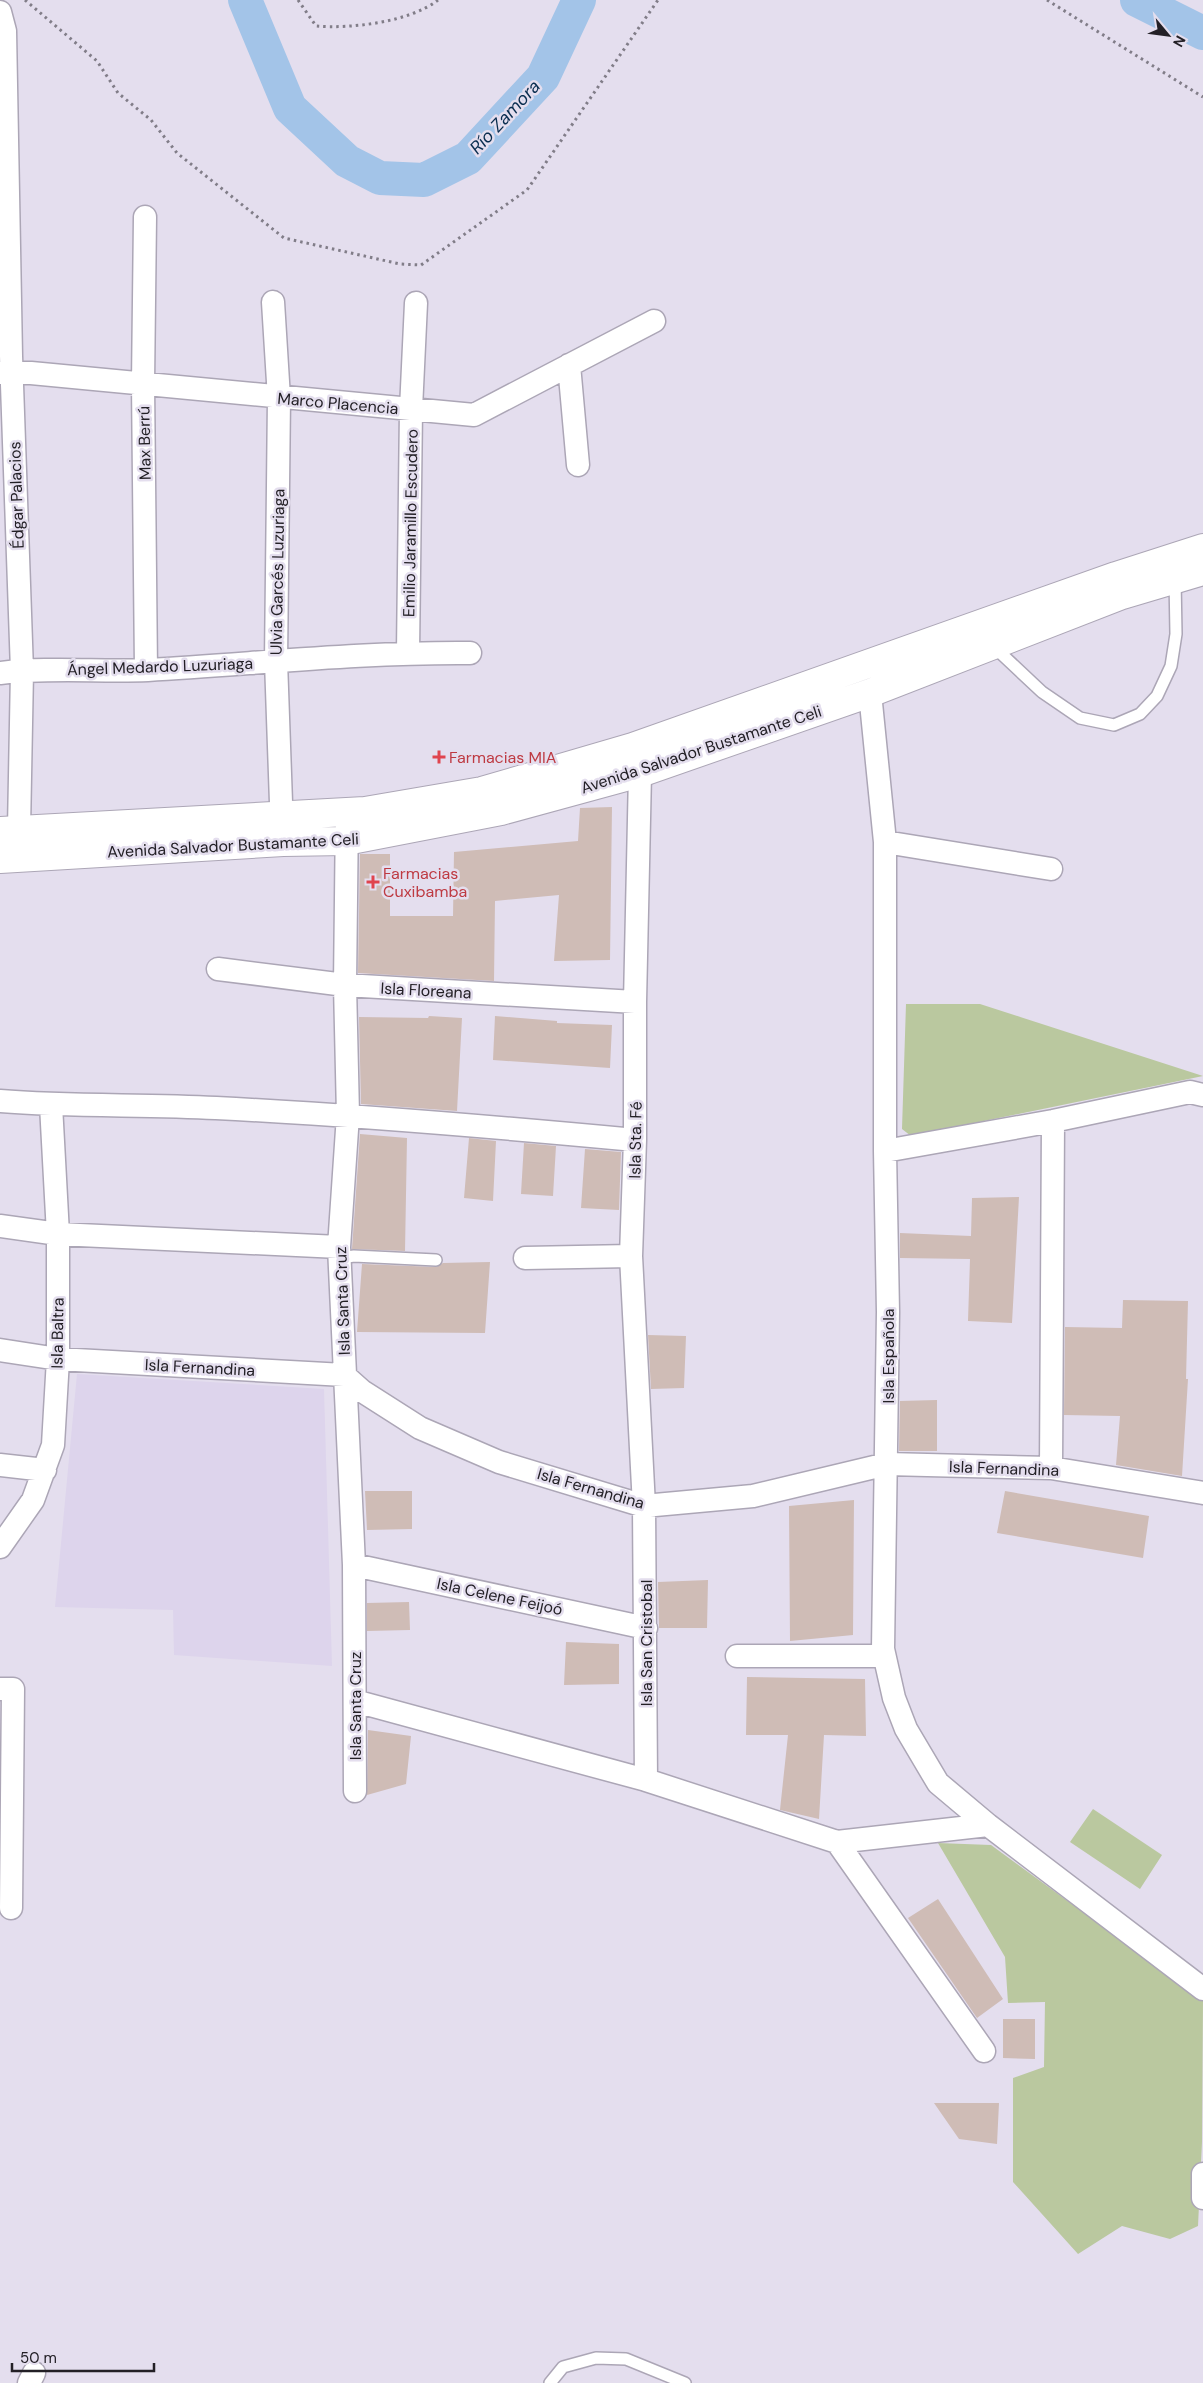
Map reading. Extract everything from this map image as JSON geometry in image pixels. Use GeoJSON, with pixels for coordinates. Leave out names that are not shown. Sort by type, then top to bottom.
{"type":"FeatureCollection","features":[{"type":"Feature","properties":{"kind":"main road","name":"Avenida Salvador Bustamante Celi"},"geometry":{"type":"LineString","coordinates":[[10,830],[347,812],[430,801],[636,760],[870,693],[988,634],[1116,576],[1203,548]]}},
{"type":"Feature","properties":{"kind":"main road","name":"Avenida Salvador Bustamante Celi"},"geometry":{"type":"LineString","coordinates":[[0,859],[282,842],[346,841],[501,811],[636,760],[988,634],[1203,571]]}},
{"type":"Feature","properties":{"kind":"street","name":"Édgar Palacios"},"geometry":{"type":"LineString","coordinates":[[0,12],[5,31],[6,373],[22,671],[10,830]]}},
{"type":"Feature","properties":{"kind":"street","name":"Max Berrú"},"geometry":{"type":"LineString","coordinates":[[145,217],[143,384],[146,670]]}},
{"type":"Feature","properties":{"kind":"street","name":"Ulvia Garcés Luzuriaga"},"geometry":{"type":"LineString","coordinates":[[273,302],[279,398],[276,661],[282,842]]}},
{"type":"Feature","properties":{"kind":"street","name":"Emilio Jaramillo Escudero"},"geometry":{"type":"LineString","coordinates":[[408,652],[411,408],[416,303]]}},
{"type":"Feature","properties":{"kind":"street","name":"Marco Placencia"},"geometry":{"type":"LineString","coordinates":[[6,373],[31,373],[474,415],[654,321]]}},
{"type":"Feature","properties":{"kind":"street"},"geometry":{"type":"LineString","coordinates":[[569,365],[578,465]]}},
{"type":"Feature","properties":{"kind":"street","name":"Ángel Medardo Luzuriaga"},"geometry":{"type":"LineString","coordinates":[[0,673],[22,671],[146,670],[408,652],[470,653]]}},
{"type":"Feature","properties":{"kind":"street","name":"Isla Española"},"geometry":{"type":"LineString","coordinates":[[870,693],[885,842],[885,1152],[888,1312],[883,1649],[894,1698],[906,1730],[938,1783],[988,1825],[1203,1989]]}},
{"type":"Feature","properties":{"kind":"street","name":"Isla Sta. Fé"},"geometry":{"type":"LineString","coordinates":[[636,760],[635,1140],[631,1256],[644,1506]]}},
{"type":"Feature","properties":{"kind":"street","name":"Isla Santa Cruz"},"geometry":{"type":"LineString","coordinates":[[347,812],[345,985],[348,1115],[340,1253],[354,1565],[355,1790]]}},
{"type":"Feature","properties":{"kind":"street"},"geometry":{"type":"LineString","coordinates":[[885,842],[1051,869]]}},
{"type":"Feature","properties":{"kind":"street","name":"Isla Floreana"},"geometry":{"type":"LineString","coordinates":[[218,970],[345,985],[635,1002]]}},
{"type":"Feature","properties":{"kind":"street"},"geometry":{"type":"LineString","coordinates":[[885,1152],[1054,1121],[1190,1092],[1203,1095]]}},
{"type":"Feature","properties":{"kind":"street"},"geometry":{"type":"LineString","coordinates":[[0,1101],[51,1105],[151,1105],[348,1115],[635,1140]]}},
{"type":"Feature","properties":{"kind":"street","name":"Isla Baltra"},"geometry":{"type":"LineString","coordinates":[[0,1547],[33,1500],[53,1445],[58,1359],[58,1234],[51,1105]]}},
{"type":"Feature","properties":{"kind":"street"},"geometry":{"type":"LineString","coordinates":[[1051,1468],[1054,1121]]}},
{"type":"Feature","properties":{"kind":"street"},"geometry":{"type":"LineString","coordinates":[[0,1226],[58,1234],[340,1253]]}},
{"type":"Feature","properties":{"kind":"street"},"geometry":{"type":"LineString","coordinates":[[525,1258],[631,1256]]}},
{"type":"Feature","properties":{"kind":"street","name":"Isla Fernandina"},"geometry":{"type":"LineString","coordinates":[[0,1350],[58,1359],[344,1374],[362,1391],[420,1428],[499,1462],[644,1506],[753,1496],[887,1464],[1051,1468],[1203,1493]]}},
{"type":"Feature","properties":{"kind":"street"},"geometry":{"type":"LineString","coordinates":[[0,1465],[45,1470]]}},
{"type":"Feature","properties":{"kind":"street","name":"Isla San Cristobal"},"geometry":{"type":"LineString","coordinates":[[644,1506],[646,1780]]}},
{"type":"Feature","properties":{"kind":"street","name":"Isla Celene Feijoó"},"geometry":{"type":"LineString","coordinates":[[354,1565],[646,1628]]}},
{"type":"Feature","properties":{"kind":"street"},"geometry":{"type":"LineString","coordinates":[[737,1656],[884,1656]]}},
{"type":"Feature","properties":{"kind":"street"},"geometry":{"type":"LineString","coordinates":[[0,1689],[13,1689],[11,1908]]}},
{"type":"Feature","properties":{"kind":"street"},"geometry":{"type":"LineString","coordinates":[[355,1701],[646,1780],[837,1842],[988,1825]]}},
{"type":"Feature","properties":{"kind":"street"},"geometry":{"type":"LineString","coordinates":[[837,1842],[984,2051]]}},
{"type":"Feature","properties":{"kind":"street"},"geometry":{"type":"LineString","coordinates":[[1203,2174],[1203,2199]]}},
{"type":"Feature","properties":{"kind":"lane"},"geometry":{"type":"LineString","coordinates":[[988,634],[1042,692],[1080,718],[1114,725],[1140,714],[1157,696],[1171,666],[1176,634],[1175,579]]}},
{"type":"Feature","properties":{"kind":"lane"},"geometry":{"type":"LineString","coordinates":[[340,1253],[354,1256],[436,1260]]}},
{"type":"Feature","properties":{"kind":"lane"},"geometry":{"type":"LineString","coordinates":[[550,2383],[564,2367],[596,2358],[626,2359],[681,2382]]}},
{"type":"Feature","properties":{"kind":"path"},"geometry":{"type":"LineString","coordinates":[[25,0],[96,61],[118,93],[151,120],[177,153],[284,238],[400,264],[421,265],[527,190],[658,0]]}},
{"type":"Feature","properties":{"kind":"path"},"geometry":{"type":"LineString","coordinates":[[298,0],[316,26],[328,27],[396,20],[418,12],[438,0]]}},
{"type":"Feature","properties":{"kind":"path"},"geometry":{"type":"LineString","coordinates":[[1047,0],[1203,97]]}},
{"type":"Feature","properties":{"kind":"shaded area"},"geometry":{"type":"Polygon","coordinates":[[[77,1374],[324,1389],[332,1666],[174,1655],[173,1610],[55,1607],[77,1374]]]}},
{"type":"Feature","properties":{"kind":"green space"},"geometry":{"type":"Polygon","coordinates":[[[906,1004],[980,1004],[1203,1076],[911,1136],[902,1129],[906,1004]]]}},
{"type":"Feature","properties":{"kind":"green space"},"geometry":{"type":"Polygon","coordinates":[[[1093,1809],[1162,1855],[1140,1889],[1070,1842],[1093,1809]]]}},
{"type":"Feature","properties":{"kind":"green space"},"geometry":{"type":"Polygon","coordinates":[[[938,1843],[991,1845],[1203,2000],[1202,2142],[1198,2226],[1170,2239],[1122,2226],[1078,2254],[1013,2182],[1013,2078],[1044,2067],[1045,2002],[1008,2003],[1005,1957],[938,1843]]]}},
{"type":"Feature","properties":{"kind":"building"},"geometry":{"type":"Polygon","coordinates":[[[612,807],[610,960],[554,961],[559,895],[495,901],[494,981],[358,973],[360,854],[390,854],[390,916],[453,916],[454,852],[578,841],[580,808],[612,807]]]}},
{"type":"Feature","properties":{"kind":"building"},"geometry":{"type":"Polygon","coordinates":[[[429,1016],[462,1018],[457,1111],[361,1104],[359,1017],[428,1018],[429,1016]]]}},
{"type":"Feature","properties":{"kind":"building"},"geometry":{"type":"Polygon","coordinates":[[[495,1016],[557,1021],[557,1023],[612,1025],[610,1068],[493,1060],[495,1016]]]}},
{"type":"Feature","properties":{"kind":"building"},"geometry":{"type":"Polygon","coordinates":[[[360,1134],[407,1138],[405,1251],[352,1249],[360,1134]]]}},
{"type":"Feature","properties":{"kind":"building"},"geometry":{"type":"Polygon","coordinates":[[[469,1138],[496,1141],[493,1201],[464,1198],[469,1138]]]}},
{"type":"Feature","properties":{"kind":"building"},"geometry":{"type":"Polygon","coordinates":[[[524,1143],[556,1146],[553,1196],[521,1194],[524,1143]]]}},
{"type":"Feature","properties":{"kind":"building"},"geometry":{"type":"Polygon","coordinates":[[[585,1149],[621,1152],[619,1210],[581,1208],[585,1149]]]}},
{"type":"Feature","properties":{"kind":"building"},"geometry":{"type":"Polygon","coordinates":[[[1019,1197],[1012,1323],[968,1321],[970,1259],[900,1258],[900,1233],[971,1236],[972,1198],[1019,1197]]]}},
{"type":"Feature","properties":{"kind":"building"},"geometry":{"type":"Polygon","coordinates":[[[490,1262],[485,1333],[357,1332],[362,1264],[436,1267],[443,1263],[490,1262]]]}},
{"type":"Feature","properties":{"kind":"building"},"geometry":{"type":"Polygon","coordinates":[[[1123,1300],[1188,1301],[1186,1379],[1188,1379],[1182,1476],[1116,1465],[1120,1416],[1064,1415],[1065,1327],[1122,1328],[1123,1300]]]}},
{"type":"Feature","properties":{"kind":"building"},"geometry":{"type":"Polygon","coordinates":[[[648,1335],[686,1336],[684,1388],[651,1389],[648,1335]]]}},
{"type":"Feature","properties":{"kind":"building"},"geometry":{"type":"Polygon","coordinates":[[[937,1400],[937,1451],[899,1451],[900,1401],[937,1400]]]}},
{"type":"Feature","properties":{"kind":"building"},"geometry":{"type":"Polygon","coordinates":[[[365,1491],[412,1491],[412,1529],[367,1530],[365,1491]]]}},
{"type":"Feature","properties":{"kind":"building"},"geometry":{"type":"Polygon","coordinates":[[[1005,1491],[1149,1516],[1143,1558],[997,1533],[1005,1491]]]}},
{"type":"Feature","properties":{"kind":"building"},"geometry":{"type":"Polygon","coordinates":[[[854,1500],[853,1635],[790,1641],[789,1506],[854,1500]]]}},
{"type":"Feature","properties":{"kind":"building"},"geometry":{"type":"Polygon","coordinates":[[[708,1580],[707,1628],[659,1628],[658,1582],[708,1580]]]}},
{"type":"Feature","properties":{"kind":"building"},"geometry":{"type":"Polygon","coordinates":[[[409,1602],[410,1630],[367,1631],[367,1603],[409,1602]]]}},
{"type":"Feature","properties":{"kind":"building"},"geometry":{"type":"Polygon","coordinates":[[[566,1642],[619,1644],[619,1684],[564,1685],[566,1642]]]}},
{"type":"Feature","properties":{"kind":"building"},"geometry":{"type":"Polygon","coordinates":[[[747,1677],[865,1679],[866,1736],[824,1735],[819,1819],[780,1810],[788,1735],[746,1735],[747,1677]]]}},
{"type":"Feature","properties":{"kind":"building"},"geometry":{"type":"Polygon","coordinates":[[[368,1730],[411,1736],[406,1784],[367,1795],[368,1730]]]}},
{"type":"Feature","properties":{"kind":"building"},"geometry":{"type":"Polygon","coordinates":[[[938,1899],[1003,1999],[977,2018],[908,1918],[938,1899]]]}},
{"type":"Feature","properties":{"kind":"building"},"geometry":{"type":"Polygon","coordinates":[[[1003,2019],[1035,2019],[1035,2059],[1003,2058],[1003,2019]]]}},
{"type":"Feature","properties":{"kind":"building"},"geometry":{"type":"Polygon","coordinates":[[[934,2103],[999,2103],[997,2144],[959,2139],[934,2103]]]}},
{"type":"Feature","properties":{"kind":"waterway","name":"Río Zamora"},"geometry":{"type":"LineString","coordinates":[[245,0],[290,108],[347,161],[380,178],[424,180],[468,158],[543,77],[579,0]]}},
{"type":"Feature","properties":{"kind":"waterway","name":"Río Zamora"},"geometry":{"type":"LineString","coordinates":[[1137,0],[1203,33]]}},
{"type":"Feature","properties":{"kind":"place","name":"Farmacias MIA"},"geometry":{"type":"Point","coordinates":[439,757]}},
{"type":"Feature","properties":{"kind":"place","name":"Farmacias Cuxibamba"},"geometry":{"type":"Point","coordinates":[373,882]}}]}
